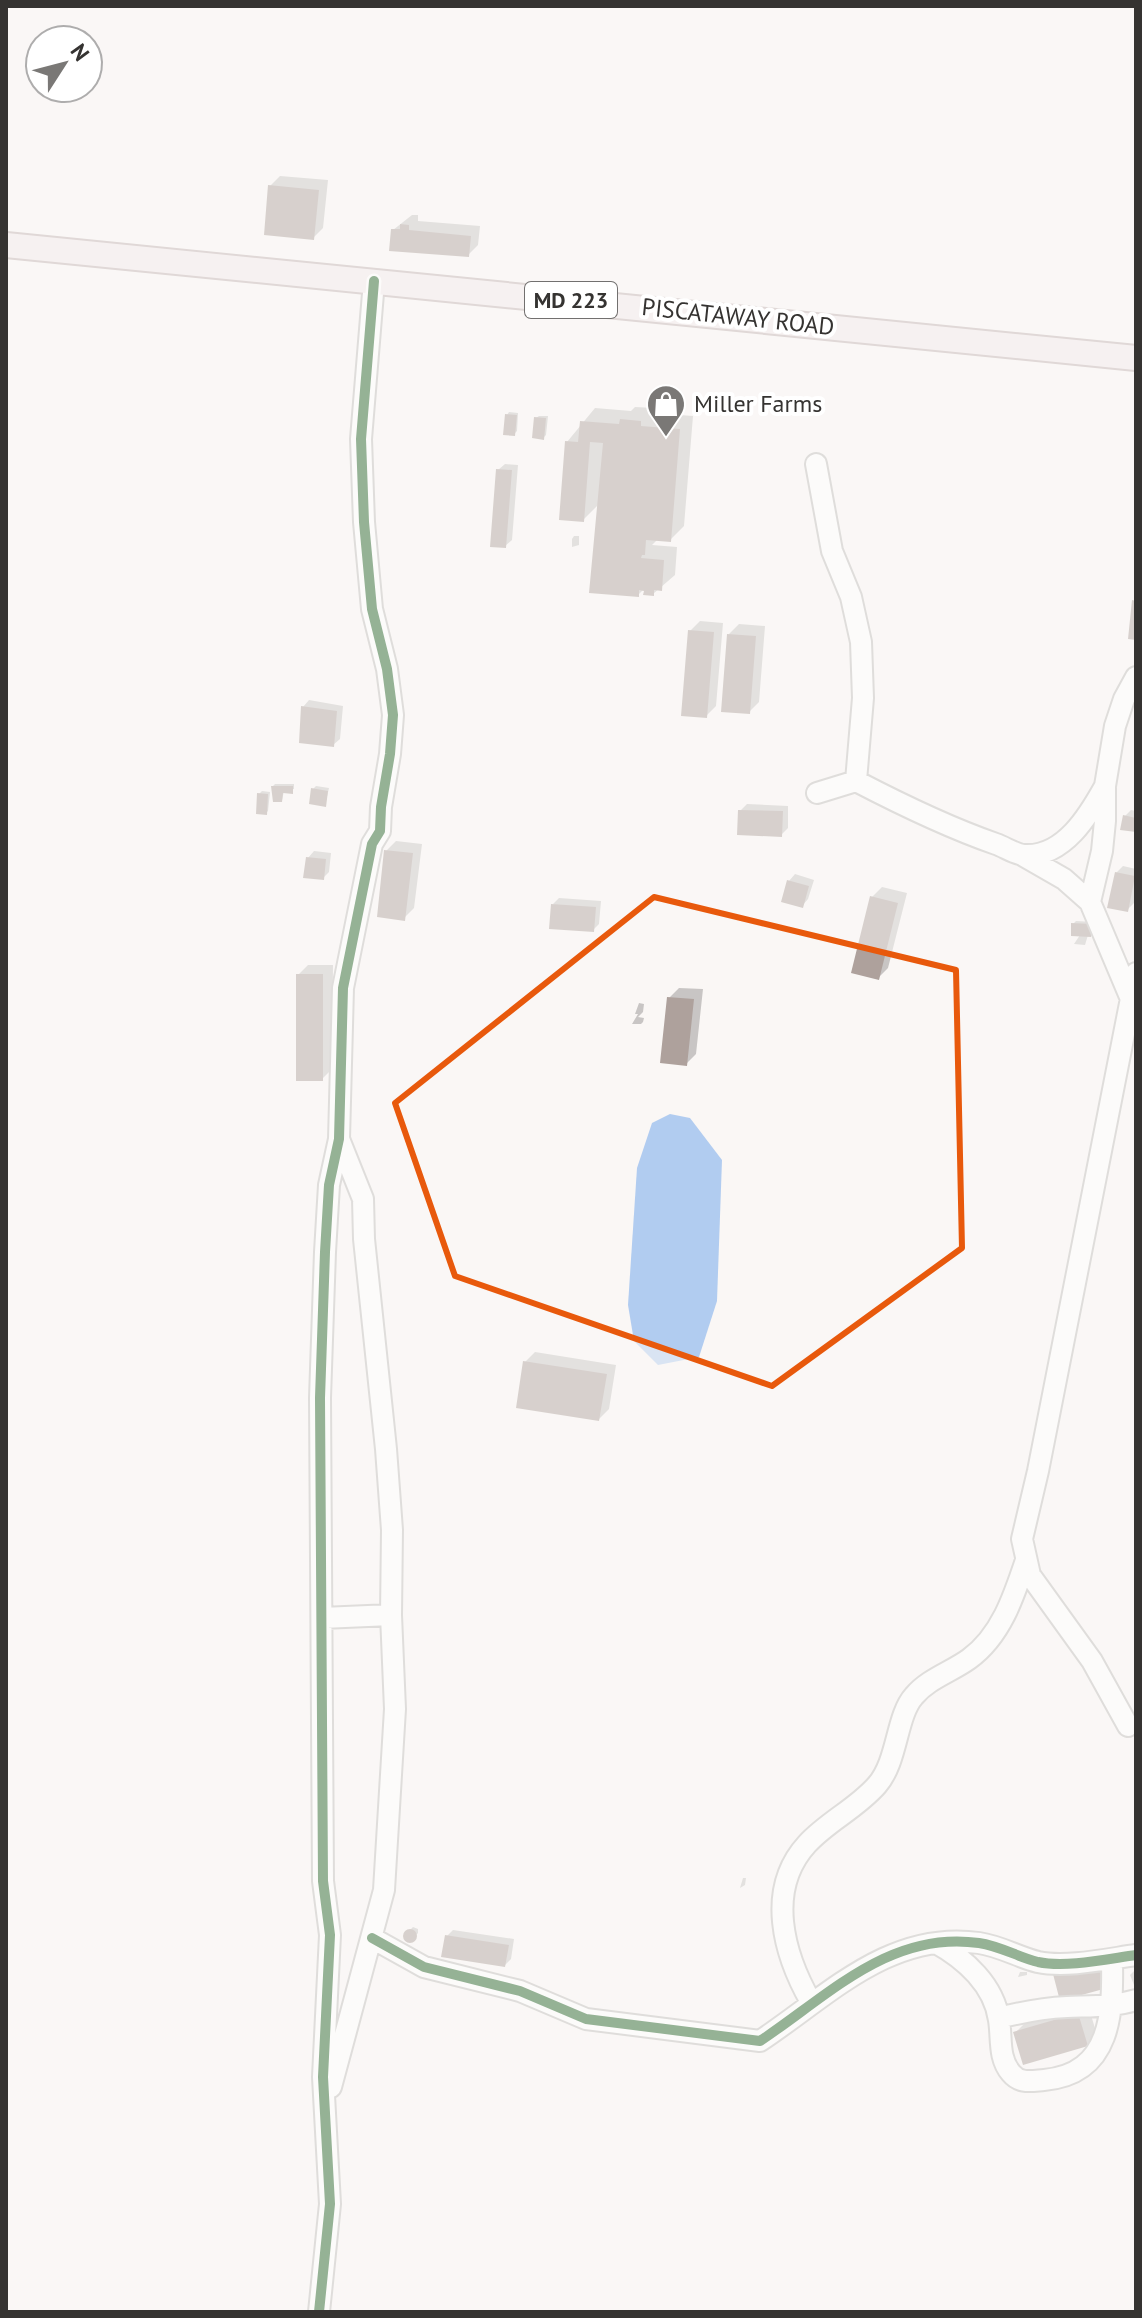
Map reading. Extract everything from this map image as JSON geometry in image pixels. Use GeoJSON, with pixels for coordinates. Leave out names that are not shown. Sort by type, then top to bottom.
{"type":"FeatureCollection","features":[{"type":"Feature","properties":{"kind":"main road","name":"PISCATAWAY ROAD"},"geometry":{"type":"LineString","coordinates":[[6,245],[1136,358]]}},
{"type":"Feature","properties":{"kind":"street"},"geometry":{"type":"LineString","coordinates":[[319,2312],[330,2204],[323,2077],[330,1935],[323,1881],[320,1398],[324,1267],[329,1185],[339,1139],[343,988],[372,844],[380,831],[392,736],[392,694],[372,609],[361,439],[374,281]]}},
{"type":"Feature","properties":{"kind":"street"},"geometry":{"type":"LineString","coordinates":[[816,464],[832,551],[851,597],[861,642],[863,698],[856,781]]}},
{"type":"Feature","properties":{"kind":"street"},"geometry":{"type":"LineString","coordinates":[[1090,902],[1102,851],[1105,786],[1115,726],[1136,677]]}},
{"type":"Feature","properties":{"kind":"street"},"geometry":{"type":"LineString","coordinates":[[817,793],[856,781],[943,825],[1024,856],[1064,879],[1090,902],[1131,999]]}},
{"type":"Feature","properties":{"kind":"street"},"geometry":{"type":"LineString","coordinates":[[1024,856],[1048,850],[1071,835],[1091,811],[1105,786]]}},
{"type":"Feature","properties":{"kind":"street"},"geometry":{"type":"LineString","coordinates":[[1128,1726],[1092,1661],[1034,1583],[1022,1539],[1136,973]]}},
{"type":"Feature","properties":{"kind":"street"},"geometry":{"type":"LineString","coordinates":[[324,2114],[384,1890],[395,1709],[391,1615],[393,1555],[363,1199],[339,1139]]}},
{"type":"Feature","properties":{"kind":"street"},"geometry":{"type":"LineString","coordinates":[[811,2002],[795,1974],[782,1926],[787,1878],[794,1861],[807,1844],[830,1823],[861,1802],[880,1782],[913,1696],[971,1658],[984,1645],[997,1629],[1013,1599],[1026,1560]]}},
{"type":"Feature","properties":{"kind":"street"},"geometry":{"type":"LineString","coordinates":[[322,1618],[391,1615]]}},
{"type":"Feature","properties":{"kind":"street"},"geometry":{"type":"LineString","coordinates":[[372,1938],[424,1967],[520,1991],[586,2019],[760,2041],[811,2002],[898,1951],[936,1943],[978,1943],[1039,1962],[1084,1962],[1136,1955]]}},
{"type":"Feature","properties":{"kind":"street"},"geometry":{"type":"LineString","coordinates":[[936,1943],[972,1967],[999,2018],[1000,2048],[1012,2074],[1023,2082],[1050,2080],[1069,2074],[1097,2055],[1113,2005],[1112,1959]]}},
{"type":"Feature","properties":{"kind":"street"},"geometry":{"type":"LineString","coordinates":[[999,2018],[1028,2011],[1113,2005],[1136,2000]]}},
{"type":"Feature","properties":{"kind":"highlighted area"},"geometry":{"type":"Polygon","coordinates":[[[654,897],[956,970],[962,1248],[772,1386],[455,1276],[395,1103],[654,897]]]}},
{"type":"Feature","properties":{"kind":"water"},"geometry":{"type":"Polygon","coordinates":[[[670,1114],[690,1118],[722,1160],[717,1301],[699,1357],[658,1365],[634,1341],[628,1305],[637,1168],[652,1123],[670,1114]]]}},
{"type":"Feature","properties":{"kind":"building"},"geometry":{"type":"Polygon","coordinates":[[[268,185],[319,190],[314,240],[264,235],[268,185]]]}},
{"type":"Feature","properties":{"kind":"building"},"geometry":{"type":"Polygon","coordinates":[[[400,224],[409,225],[409,230],[471,236],[469,257],[389,251],[391,229],[400,229],[400,224]]]}},
{"type":"Feature","properties":{"kind":"building"},"geometry":{"type":"Polygon","coordinates":[[[505,414],[517,415],[515,436],[503,435],[505,414]]]}},
{"type":"Feature","properties":{"kind":"building"},"geometry":{"type":"Polygon","coordinates":[[[534,417],[546,418],[544,440],[532,438],[534,417]]]}},
{"type":"Feature","properties":{"kind":"building"},"geometry":{"type":"Polygon","coordinates":[[[620,419],[641,421],[641,426],[680,429],[671,542],[646,540],[645,555],[641,558],[664,560],[662,591],[654,590],[654,596],[643,595],[644,591],[639,590],[639,597],[589,593],[603,443],[590,442],[584,522],[559,520],[565,441],[578,442],[580,421],[619,424],[620,419]]]}},
{"type":"Feature","properties":{"kind":"building"},"geometry":{"type":"Polygon","coordinates":[[[496,469],[512,470],[506,548],[490,547],[496,469]]]}},
{"type":"Feature","properties":{"kind":"building"},"geometry":{"type":"Polygon","coordinates":[[[1132,600],[1136,601],[1136,640],[1128,639],[1132,600]]]}},
{"type":"Feature","properties":{"kind":"building"},"geometry":{"type":"Polygon","coordinates":[[[688,630],[714,632],[707,718],[681,716],[688,630]]]}},
{"type":"Feature","properties":{"kind":"building"},"geometry":{"type":"Polygon","coordinates":[[[727,634],[756,636],[750,714],[721,712],[727,634]]]}},
{"type":"Feature","properties":{"kind":"building"},"geometry":{"type":"Polygon","coordinates":[[[301,706],[337,711],[334,747],[299,743],[301,706]]]}},
{"type":"Feature","properties":{"kind":"building"},"geometry":{"type":"Polygon","coordinates":[[[271,786],[293,786],[293,794],[283,793],[282,802],[273,802],[271,786]]]}},
{"type":"Feature","properties":{"kind":"building"},"geometry":{"type":"Polygon","coordinates":[[[311,788],[328,791],[326,807],[309,804],[311,788]]]}},
{"type":"Feature","properties":{"kind":"building"},"geometry":{"type":"Polygon","coordinates":[[[257,793],[268,794],[267,815],[256,814],[257,793]]]}},
{"type":"Feature","properties":{"kind":"building"},"geometry":{"type":"Polygon","coordinates":[[[738,810],[783,811],[782,837],[737,835],[738,810]]]}},
{"type":"Feature","properties":{"kind":"building"},"geometry":{"type":"Polygon","coordinates":[[[1123,815],[1136,818],[1136,832],[1120,830],[1123,815]]]}},
{"type":"Feature","properties":{"kind":"building"},"geometry":{"type":"Polygon","coordinates":[[[384,850],[413,853],[405,921],[377,917],[384,850]]]}},
{"type":"Feature","properties":{"kind":"building"},"geometry":{"type":"Polygon","coordinates":[[[306,857],[326,859],[324,880],[303,878],[306,857]]]}},
{"type":"Feature","properties":{"kind":"building"},"geometry":{"type":"Polygon","coordinates":[[[1115,872],[1135,876],[1128,912],[1107,908],[1115,872]]]}},
{"type":"Feature","properties":{"kind":"building"},"geometry":{"type":"Polygon","coordinates":[[[787,880],[809,886],[803,908],[781,902],[787,880]]]}},
{"type":"Feature","properties":{"kind":"building"},"geometry":{"type":"Polygon","coordinates":[[[870,896],[898,903],[879,980],[851,973],[870,896]]]}},
{"type":"Feature","properties":{"kind":"building"},"geometry":{"type":"Polygon","coordinates":[[[551,904],[596,907],[594,932],[549,929],[551,904]]]}},
{"type":"Feature","properties":{"kind":"building"},"geometry":{"type":"Polygon","coordinates":[[[1071,923],[1092,924],[1091,937],[1071,936],[1071,923]]]}},
{"type":"Feature","properties":{"kind":"building"},"geometry":{"type":"Polygon","coordinates":[[[296,974],[323,974],[323,1081],[296,1081],[296,974]]]}},
{"type":"Feature","properties":{"kind":"building"},"geometry":{"type":"Polygon","coordinates":[[[667,997],[694,999],[687,1066],[660,1063],[667,997]]]}},
{"type":"Feature","properties":{"kind":"building"},"geometry":{"type":"Polygon","coordinates":[[[523,1361],[607,1374],[599,1421],[516,1408],[523,1361]]]}},
{"type":"Feature","properties":{"kind":"building"},"geometry":{"type":"Polygon","coordinates":[[[410,1929],[417,1936],[410,1943],[403,1936],[410,1929]]]}},
{"type":"Feature","properties":{"kind":"building"},"geometry":{"type":"Polygon","coordinates":[[[445,1935],[509,1945],[505,1967],[441,1957],[445,1935]]]}},
{"type":"Feature","properties":{"kind":"building"},"geometry":{"type":"Polygon","coordinates":[[[1100,1962],[1107,1988],[1060,2001],[1053,1974],[1100,1962]]]}},
{"type":"Feature","properties":{"kind":"building"},"geometry":{"type":"Polygon","coordinates":[[[1078,2013],[1088,2046],[1023,2065],[1013,2032],[1078,2013]]]}},
{"type":"Feature","properties":{"kind":"cycle path"},"geometry":{"type":"LineString","coordinates":[[319,2312],[330,2204],[323,2077],[330,1935],[323,1881],[320,1398],[325,1252],[329,1185],[339,1139],[343,988],[372,844],[380,831],[393,715],[387,669],[372,609],[364,522],[361,439],[374,281]]}},
{"type":"Feature","properties":{"kind":"cycle path"},"geometry":{"type":"LineString","coordinates":[[372,1938],[424,1967],[520,1991],[586,2019],[760,2041],[862,1970],[917,1946],[947,1942],[979,1943],[1049,1964],[1136,1955]]}},
{"type":"Feature","properties":{"kind":"place","name":"Miller Farms"},"geometry":{"type":"Point","coordinates":[666,438]}}]}
